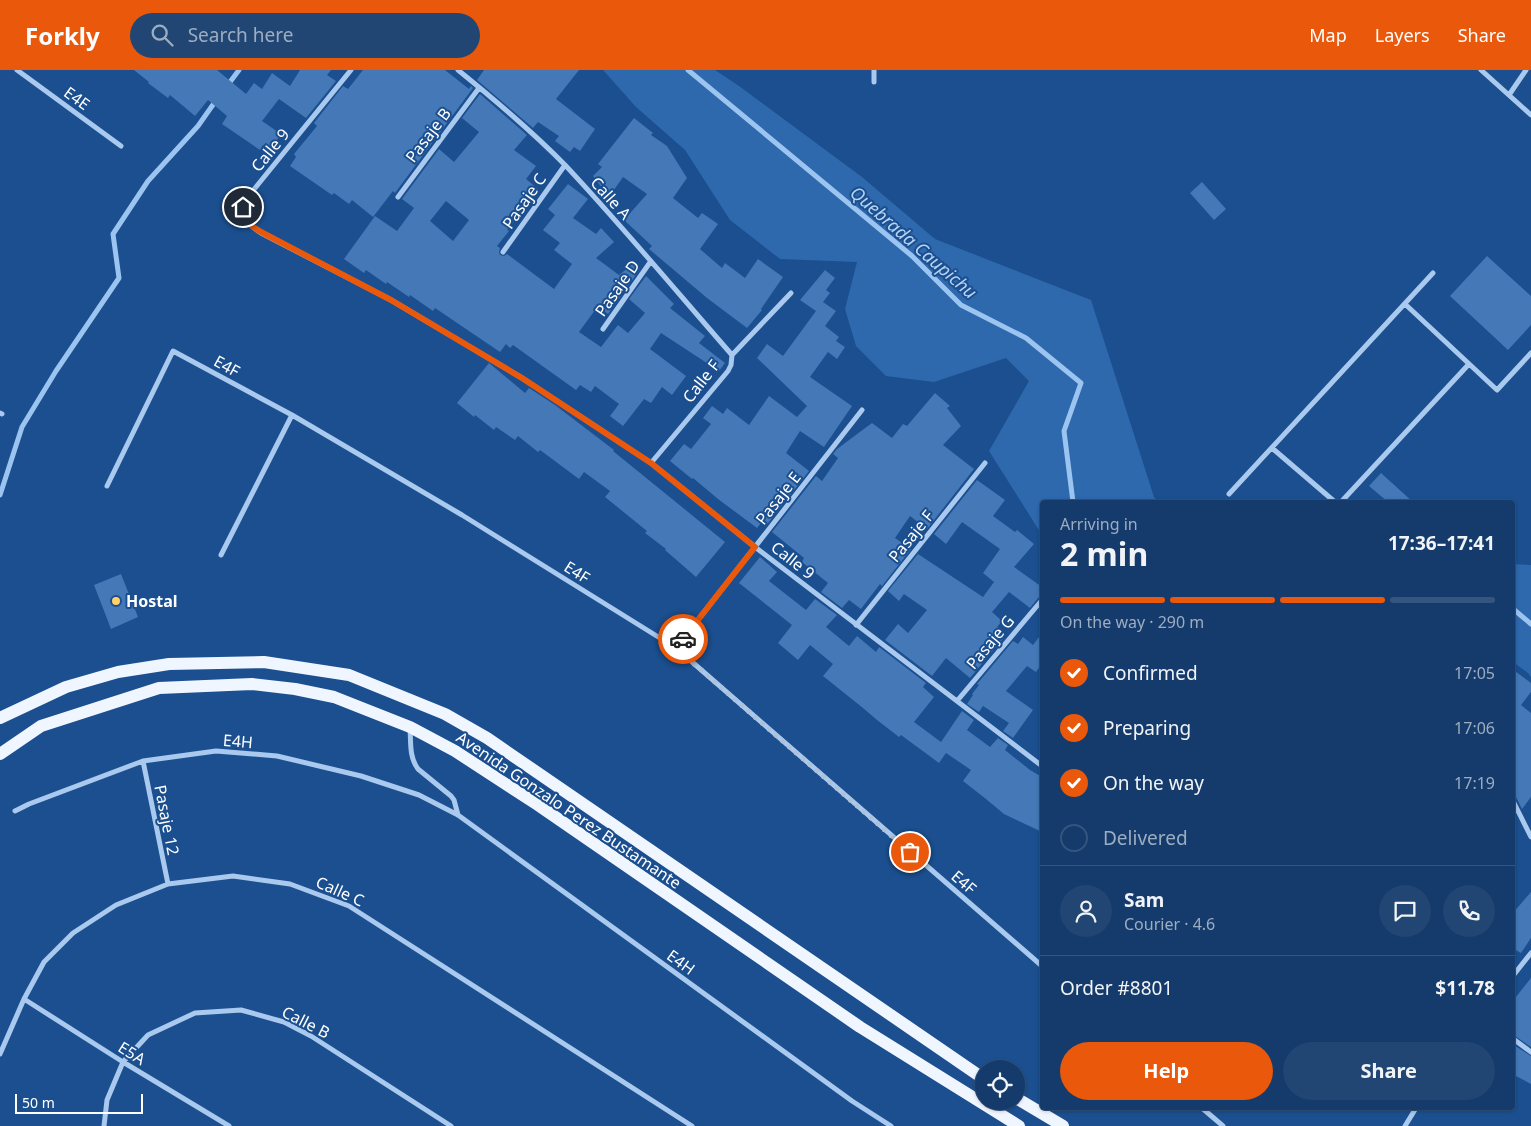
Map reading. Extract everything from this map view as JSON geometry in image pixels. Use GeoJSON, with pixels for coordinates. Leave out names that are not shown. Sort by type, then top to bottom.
{"type":"FeatureCollection","features":[{"type":"Feature","properties":{"kind":"main road","name":"Avenida Gonzalo Perez Bustamante"},"geometry":{"type":"LineString","coordinates":[[0,718],[66,687],[118,672],[169,664],[264,662],[348,675],[445,714],[487,738],[975,1073]]}},
{"type":"Feature","properties":{"kind":"main road","name":"Avenida Gonzalo Perez Bustamante"},"geometry":{"type":"LineString","coordinates":[[0,754],[41,726],[159,688],[252,684],[295,689],[334,697],[410,727],[454,751],[530,799],[860,1027],[1019,1126]]}},
{"type":"Feature","properties":{"kind":"main road"},"geometry":{"type":"LineString","coordinates":[[1025,1103],[1063,1126]]}},
{"type":"Feature","properties":{"kind":"street","name":"E4E"},"geometry":{"type":"LineString","coordinates":[[17,70],[121,146]]}},
{"type":"Feature","properties":{"kind":"street","name":"Calle 9"},"geometry":{"type":"LineString","coordinates":[[351,70],[247,198],[242,213],[246,221],[261,232],[391,300],[506,368],[651,463],[755,547],[1040,764]]}},
{"type":"Feature","properties":{"kind":"street","name":"Calle A"},"geometry":{"type":"LineString","coordinates":[[458,70],[517,120],[565,166],[651,261],[732,355]]}},
{"type":"Feature","properties":{"kind":"street"},"geometry":{"type":"LineString","coordinates":[[874,70],[874,82]]}},
{"type":"Feature","properties":{"kind":"street"},"geometry":{"type":"LineString","coordinates":[[1481,70],[1531,115]]}},
{"type":"Feature","properties":{"kind":"street"},"geometry":{"type":"LineString","coordinates":[[1509,95],[1526,70]]}},
{"type":"Feature","properties":{"kind":"street","name":"Pasaje B"},"geometry":{"type":"LineString","coordinates":[[398,197],[479,88]]}},
{"type":"Feature","properties":{"kind":"street","name":"Pasaje C"},"geometry":{"type":"LineString","coordinates":[[503,252],[565,166]]}},
{"type":"Feature","properties":{"kind":"street","name":"Pasaje D"},"geometry":{"type":"LineString","coordinates":[[603,329],[651,261]]}},
{"type":"Feature","properties":{"kind":"street"},"geometry":{"type":"LineString","coordinates":[[1229,494],[1433,273]]}},
{"type":"Feature","properties":{"kind":"street","name":"Calle F"},"geometry":{"type":"LineString","coordinates":[[651,463],[728,371],[732,355],[791,293]]}},
{"type":"Feature","properties":{"kind":"street"},"geometry":{"type":"LineString","coordinates":[[1405,304],[1498,390],[1531,353]]}},
{"type":"Feature","properties":{"kind":"street","name":"E4F"},"geometry":{"type":"LineString","coordinates":[[107,486],[173,351],[292,415],[462,515],[676,648],[1040,964]]}},
{"type":"Feature","properties":{"kind":"street"},"geometry":{"type":"LineString","coordinates":[[1343,500],[1469,364]]}},
{"type":"Feature","properties":{"kind":"street","name":"Pasaje E"},"geometry":{"type":"LineString","coordinates":[[676,648],[862,410]]}},
{"type":"Feature","properties":{"kind":"street"},"geometry":{"type":"LineString","coordinates":[[221,555],[292,415]]}},
{"type":"Feature","properties":{"kind":"street"},"geometry":{"type":"LineString","coordinates":[[1272,448],[1334,500]]}},
{"type":"Feature","properties":{"kind":"street","name":"Pasaje F"},"geometry":{"type":"LineString","coordinates":[[856,625],[985,463]]}},
{"type":"Feature","properties":{"kind":"street","name":"Pasaje G"},"geometry":{"type":"LineString","coordinates":[[957,701],[1040,602]]}},
{"type":"Feature","properties":{"kind":"street"},"geometry":{"type":"LineString","coordinates":[[410,727],[412,758],[415,764],[418,769],[451,796],[458,816]]}},
{"type":"Feature","properties":{"kind":"street","name":"E4H"},"geometry":{"type":"LineString","coordinates":[[16,811],[29,804],[143,761],[216,751],[277,756],[361,776],[419,795],[458,816],[852,1101],[891,1126]]}},
{"type":"Feature","properties":{"kind":"street","name":"Pasaje 12"},"geometry":{"type":"LineString","coordinates":[[143,761],[168,884]]}},
{"type":"Feature","properties":{"kind":"street"},"geometry":{"type":"LineString","coordinates":[[1515,805],[1531,837]]}},
{"type":"Feature","properties":{"kind":"street","name":"Calle C"},"geometry":{"type":"LineString","coordinates":[[0,1054],[24,999],[44,962],[73,933],[116,905],[168,884],[233,876],[290,884],[349,906],[692,1126]]}},
{"type":"Feature","properties":{"kind":"street"},"geometry":{"type":"LineString","coordinates":[[1515,973],[1531,953]]}},
{"type":"Feature","properties":{"kind":"street","name":"E5A"},"geometry":{"type":"LineString","coordinates":[[24,999],[228,1126]]}},
{"type":"Feature","properties":{"kind":"street","name":"Calle B"},"geometry":{"type":"LineString","coordinates":[[104,1126],[107,1100],[123,1062],[148,1035],[196,1013],[241,1010],[284,1022],[311,1036],[451,1126]]}},
{"type":"Feature","properties":{"kind":"street"},"geometry":{"type":"LineString","coordinates":[[1515,1040],[1531,1052]]}},
{"type":"Feature","properties":{"kind":"street"},"geometry":{"type":"LineString","coordinates":[[1204,1110],[1223,1126]]}},
{"type":"Feature","properties":{"kind":"street"},"geometry":{"type":"LineString","coordinates":[[1405,1126],[1415,1110]]}},
{"type":"Feature","properties":{"kind":"shaded area"},"geometry":{"type":"Polygon","coordinates":[[[603,70],[715,70],[862,177],[935,239],[1091,300],[1156,500],[1040,500],[1040,532],[989,451],[1029,381],[1006,358],[934,382],[886,376],[856,346],[845,309],[857,262],[780,259],[730,220],[685,150],[636,107],[603,70]]]}},
{"type":"Feature","properties":{"kind":"shaded area"},"geometry":{"type":"Polygon","coordinates":[[[1515,564],[1531,565],[1531,677],[1515,663],[1515,564]]]}},
{"type":"Feature","properties":{"kind":"building"},"geometry":{"type":"Polygon","coordinates":[[[134,70],[217,70],[246,94],[254,83],[262,89],[272,73],[290,86],[300,70],[331,70],[327,75],[336,81],[306,118],[279,99],[262,121],[281,134],[270,150],[263,145],[260,150],[222,124],[227,116],[208,100],[195,116],[170,95],[168,98],[148,83],[134,70]]]}},
{"type":"Feature","properties":{"kind":"building"},"geometry":{"type":"Polygon","coordinates":[[[363,70],[445,70],[469,89],[471,86],[473,88],[395,193],[393,191],[373,217],[352,200],[349,204],[334,193],[332,195],[290,166],[296,157],[294,154],[317,126],[314,123],[343,86],[348,89],[363,70]]]}},
{"type":"Feature","properties":{"kind":"building"},"geometry":{"type":"Polygon","coordinates":[[[484,70],[579,70],[556,99],[595,129],[580,151],[574,147],[570,152],[555,141],[559,136],[538,122],[533,128],[477,80],[484,70]]]}},
{"type":"Feature","properties":{"kind":"building"},"geometry":{"type":"Polygon","coordinates":[[[480,94],[527,135],[514,150],[536,166],[526,179],[538,189],[497,246],[500,248],[500,255],[504,256],[507,254],[554,289],[572,264],[554,250],[560,243],[543,230],[555,215],[548,209],[568,184],[588,199],[573,218],[596,234],[601,228],[614,242],[596,258],[619,275],[634,263],[640,269],[608,314],[598,306],[579,332],[601,347],[618,325],[628,333],[645,313],[629,299],[646,276],[674,304],[670,308],[705,336],[699,343],[725,363],[719,371],[661,333],[650,349],[686,376],[672,395],[662,387],[651,403],[644,399],[623,426],[610,416],[619,404],[595,386],[591,392],[580,385],[576,390],[513,345],[510,348],[506,344],[500,352],[435,308],[433,311],[410,295],[409,297],[387,282],[386,284],[366,270],[364,273],[344,259],[375,216],[397,231],[414,208],[402,199],[439,149],[454,162],[479,132],[462,118],[480,94]],[[446,201],[430,221],[453,241],[469,220],[446,201]]]}},
{"type":"Feature","properties":{"kind":"building"},"geometry":{"type":"Polygon","coordinates":[[[634,118],[653,133],[651,135],[667,146],[687,178],[673,198],[698,218],[702,213],[718,224],[700,249],[722,268],[725,263],[745,278],[758,259],[783,277],[762,310],[747,328],[707,298],[649,249],[652,246],[624,220],[647,194],[623,177],[609,197],[593,176],[602,167],[598,164],[634,118]]]}},
{"type":"Feature","properties":{"kind":"building"},"geometry":{"type":"Polygon","coordinates":[[[1202,182],[1226,209],[1214,220],[1190,193],[1202,182]]]}},
{"type":"Feature","properties":{"kind":"building"},"geometry":{"type":"Polygon","coordinates":[[[1487,256],[1531,296],[1531,325],[1508,350],[1450,296],[1487,256]]]}},
{"type":"Feature","properties":{"kind":"building"},"geometry":{"type":"Polygon","coordinates":[[[825,270],[835,278],[826,290],[830,293],[823,302],[836,311],[825,326],[839,337],[836,341],[845,347],[837,359],[828,352],[810,377],[852,406],[824,447],[800,431],[786,453],[809,471],[765,527],[761,523],[757,528],[670,461],[684,444],[691,449],[711,424],[703,418],[712,406],[723,414],[727,408],[749,425],[769,396],[797,417],[807,406],[757,358],[767,344],[783,356],[816,311],[800,300],[825,270]]]}},
{"type":"Feature","properties":{"kind":"building"},"geometry":{"type":"Polygon","coordinates":[[[489,363],[525,393],[529,388],[555,405],[614,450],[725,542],[696,577],[666,549],[645,533],[647,531],[605,497],[610,491],[584,472],[579,479],[540,450],[538,452],[518,436],[515,440],[496,427],[494,430],[457,403],[489,363]]]}},
{"type":"Feature","properties":{"kind":"building"},"geometry":{"type":"Polygon","coordinates":[[[935,393],[950,406],[947,408],[961,426],[943,445],[974,469],[927,529],[910,516],[895,538],[911,549],[861,609],[849,600],[842,608],[821,592],[828,583],[802,562],[804,558],[772,532],[816,476],[822,481],[838,458],[833,454],[837,449],[872,423],[892,438],[903,424],[907,426],[935,393]]]}},
{"type":"Feature","properties":{"kind":"building"},"geometry":{"type":"Polygon","coordinates":[[[1381,473],[1411,500],[1386,500],[1369,486],[1381,473]]]}},
{"type":"Feature","properties":{"kind":"building"},"geometry":{"type":"Polygon","coordinates":[[[977,480],[1005,500],[993,516],[1015,532],[1017,530],[1034,544],[1014,567],[1040,586],[1040,597],[1030,608],[1009,592],[992,612],[1002,621],[997,627],[1006,635],[970,678],[946,658],[932,676],[885,640],[898,624],[908,633],[927,610],[904,594],[899,601],[888,591],[918,554],[983,597],[994,582],[983,573],[1000,549],[962,522],[946,544],[934,534],[977,480]]]}},
{"type":"Feature","properties":{"kind":"building"},"geometry":{"type":"Polygon","coordinates":[[[760,557],[777,572],[769,581],[806,610],[815,599],[837,615],[826,627],[849,646],[857,636],[876,652],[879,647],[926,683],[923,687],[934,697],[914,722],[941,742],[962,711],[974,720],[967,730],[990,747],[998,738],[1008,745],[1005,750],[1040,776],[1040,831],[1004,814],[963,781],[971,770],[946,753],[939,763],[877,720],[823,676],[833,664],[810,645],[798,660],[778,643],[792,625],[739,583],[760,557]]]}},
{"type":"Feature","properties":{"kind":"building","name":"Hostal"},"geometry":{"type":"Polygon","coordinates":[[[121,574],[138,617],[111,629],[94,585],[121,574]]]}},
{"type":"Feature","properties":{"kind":"building"},"geometry":{"type":"Polygon","coordinates":[[[1040,636],[1040,666],[1036,672],[1027,666],[1006,691],[1033,710],[1013,738],[1003,731],[1009,723],[983,706],[979,712],[967,704],[979,685],[977,684],[1013,641],[1018,644],[1023,637],[1033,645],[1040,636]]]}},
{"type":"Feature","properties":{"kind":"building"},"geometry":{"type":"Polygon","coordinates":[[[1515,671],[1531,683],[1531,692],[1521,705],[1531,713],[1531,797],[1522,809],[1516,797],[1515,671]]]}},
{"type":"Feature","properties":{"kind":"building"},"geometry":{"type":"Polygon","coordinates":[[[1531,892],[1531,938],[1521,953],[1515,950],[1515,911],[1531,892]]]}},
{"type":"Feature","properties":{"kind":"building"},"geometry":{"type":"Polygon","coordinates":[[[1531,978],[1531,1047],[1515,1036],[1515,998],[1531,978]]]}},
{"type":"Feature","properties":{"kind":"building"},"geometry":{"type":"Polygon","coordinates":[[[1515,1046],[1531,1056],[1531,1084],[1515,1076],[1515,1046]]]}},
{"type":"Feature","properties":{"kind":"waterway"},"geometry":{"type":"LineString","coordinates":[[227,86],[239,70]]}},
{"type":"Feature","properties":{"kind":"waterway","name":"Quebrada Caupichu"},"geometry":{"type":"LineString","coordinates":[[688,70],[912,256],[961,305],[1026,338],[1081,383],[1064,431],[1073,500]]}},
{"type":"Feature","properties":{"kind":"waterway"},"geometry":{"type":"LineString","coordinates":[[0,495],[22,427],[56,371],[119,278],[113,234],[148,181],[198,126],[217,99]]}},
{"type":"Feature","properties":{"kind":"waterway","name":"Quebrada Caupichu"},"geometry":{"type":"LineString","coordinates":[[1515,611],[1531,624]]}},
{"type":"Feature","properties":{"kind":"way so far"},"geometry":{"type":"LineString","coordinates":[[683,639],[676,648],[910,852]]}},
{"type":"Feature","properties":{"kind":"place","name":"Hostal"},"geometry":{"type":"Point","coordinates":[116,601]}},
{"type":"Feature","properties":{"kind":"route"},"geometry":{"type":"LineString","coordinates":[[243,207],[242,213],[252,227],[391,300],[522,378],[651,463],[755,547],[683,639]]}}]}
